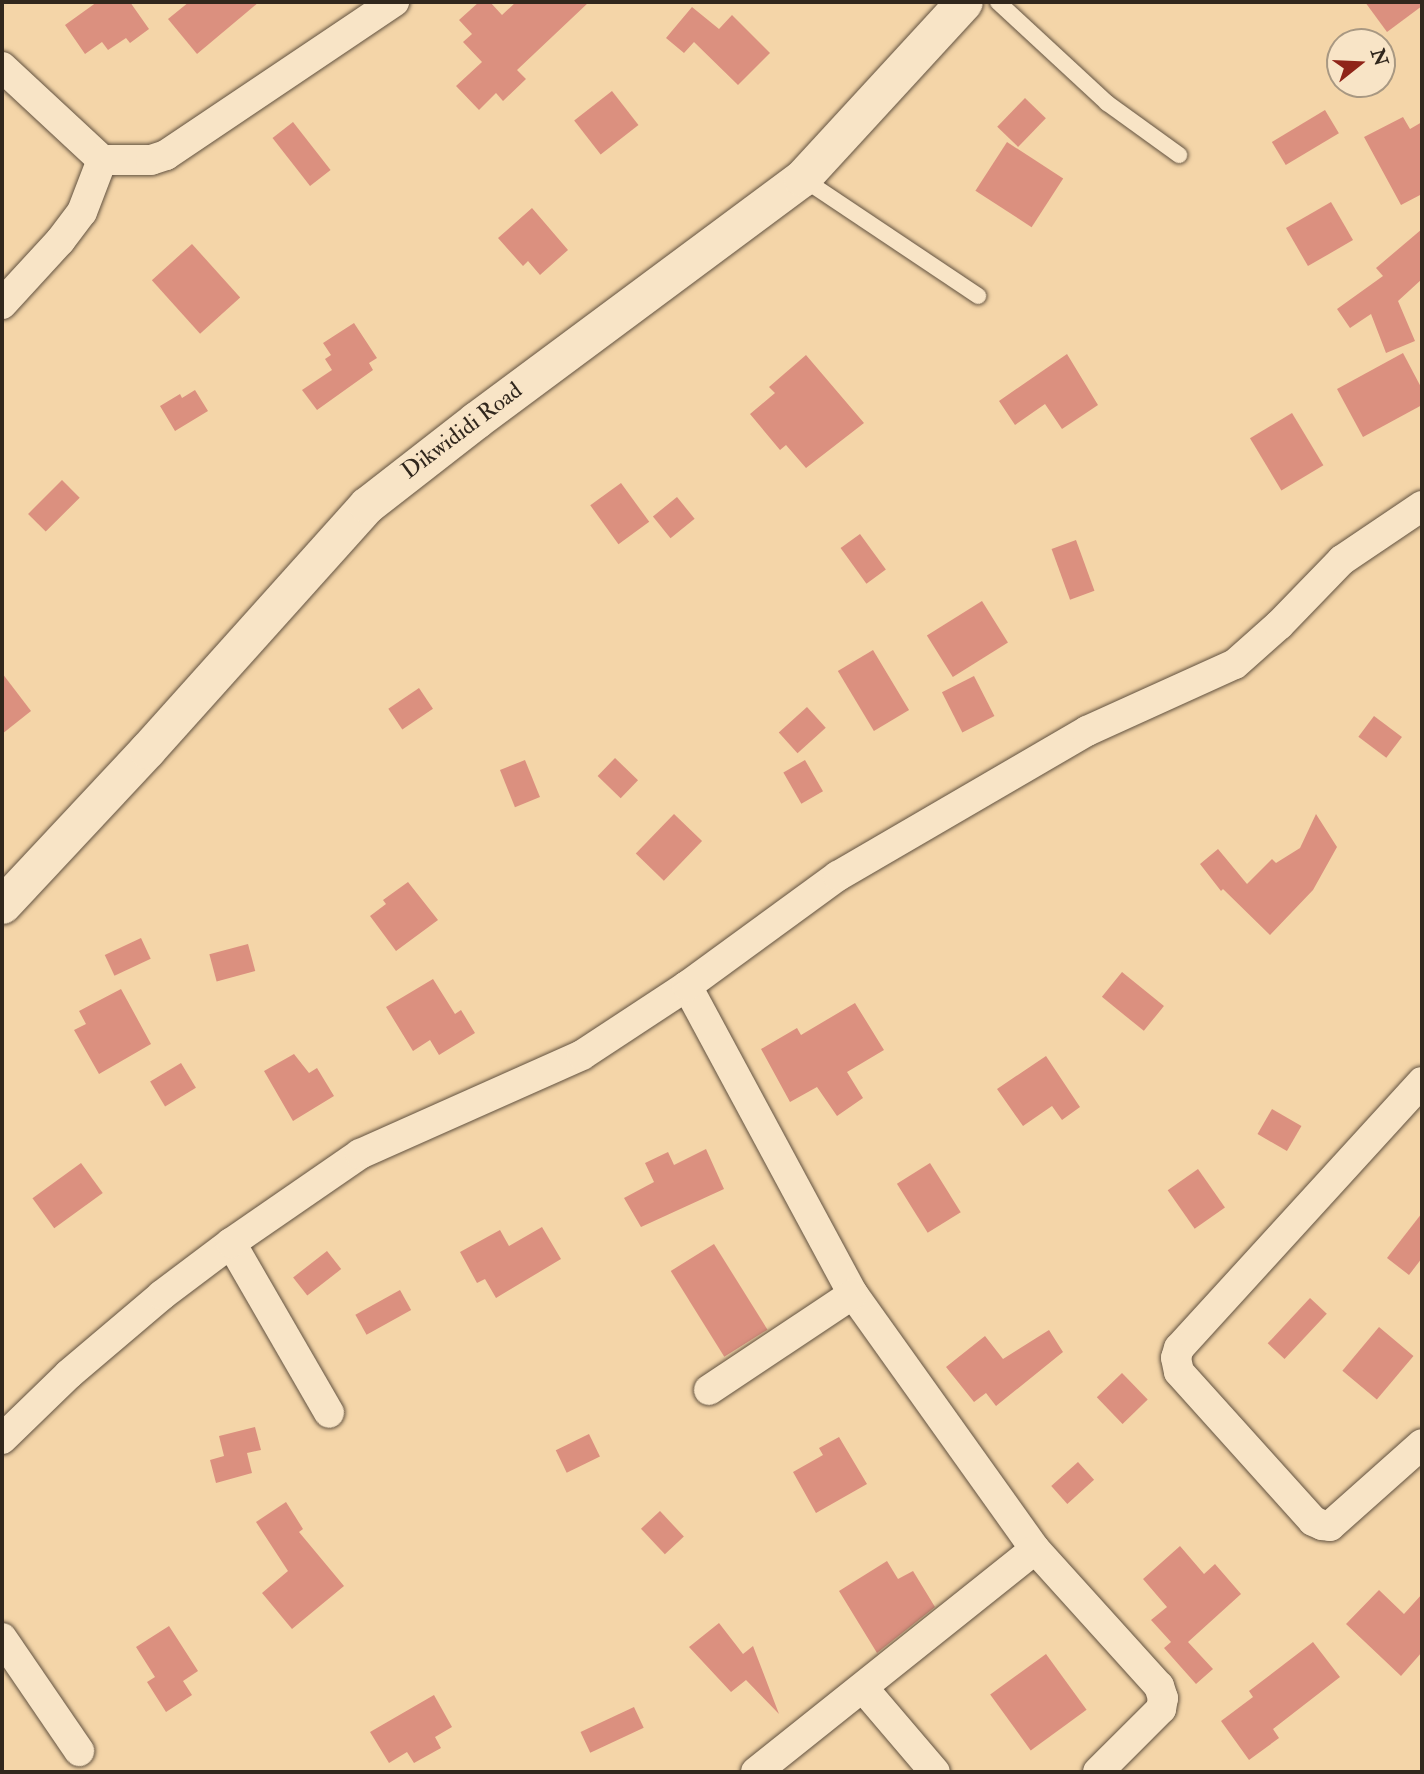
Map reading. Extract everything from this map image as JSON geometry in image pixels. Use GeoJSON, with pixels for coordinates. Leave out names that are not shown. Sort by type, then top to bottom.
{"type":"FeatureCollection","features":[{"type":"Feature","properties":{"kind":"street"},"geometry":{"type":"LineString","coordinates":[[2,67],[102,160],[151,160],[166,155],[394,2]]}},
{"type":"Feature","properties":{"kind":"street","name":"Dikwididi Road"},"geometry":{"type":"LineString","coordinates":[[3,902],[147,750],[368,505],[476,420],[802,178],[951,6]]}},
{"type":"Feature","properties":{"kind":"street"},"geometry":{"type":"LineString","coordinates":[[2,304],[82,212],[102,160]]}},
{"type":"Feature","properties":{"kind":"street"},"geometry":{"type":"LineString","coordinates":[[2,1439],[90,1357],[231,1242],[360,1154],[582,1055],[687,986],[838,876],[1087,731],[1234,664],[1279,625],[1342,560],[1422,506]]}},
{"type":"Feature","properties":{"kind":"street"},"geometry":{"type":"LineString","coordinates":[[687,986],[853,1294],[1035,1549],[1159,1686],[1163,1698],[1161,1709],[1098,1772]]}},
{"type":"Feature","properties":{"kind":"street"},"geometry":{"type":"LineString","coordinates":[[1422,1082],[1179,1348],[1176,1359],[1179,1372],[1313,1521],[1322,1525],[1330,1526],[1422,1444]]}},
{"type":"Feature","properties":{"kind":"street"},"geometry":{"type":"LineString","coordinates":[[231,1242],[329,1413]]}},
{"type":"Feature","properties":{"kind":"street"},"geometry":{"type":"LineString","coordinates":[[709,1390],[853,1294]]}},
{"type":"Feature","properties":{"kind":"street"},"geometry":{"type":"LineString","coordinates":[[756,1772],[864,1689],[1035,1549]]}},
{"type":"Feature","properties":{"kind":"street"},"geometry":{"type":"LineString","coordinates":[[2,1639],[79,1751]]}},
{"type":"Feature","properties":{"kind":"street"},"geometry":{"type":"LineString","coordinates":[[864,1689],[935,1772]]}},
{"type":"Feature","properties":{"kind":"lane"},"geometry":{"type":"LineString","coordinates":[[998,2],[1107,103],[1180,155]]}},
{"type":"Feature","properties":{"kind":"lane"},"geometry":{"type":"LineString","coordinates":[[802,178],[978,296]]}},
{"type":"Feature","properties":{"kind":"building"},"geometry":{"type":"Polygon","coordinates":[[[97,2],[130,2],[149,29],[130,43],[126,38],[108,50],[102,42],[85,54],[65,25],[97,2]]]}},
{"type":"Feature","properties":{"kind":"building"},"geometry":{"type":"Polygon","coordinates":[[[189,2],[259,2],[197,54],[168,19],[189,2]]]}},
{"type":"Feature","properties":{"kind":"building"},"geometry":{"type":"Polygon","coordinates":[[[479,2],[490,2],[502,15],[516,2],[589,2],[517,70],[526,79],[503,101],[496,93],[479,110],[456,86],[482,62],[463,42],[472,34],[459,20],[479,2]]]}},
{"type":"Feature","properties":{"kind":"building"},"geometry":{"type":"Polygon","coordinates":[[[1365,2],[1422,2],[1422,6],[1392,28],[1384,28],[1365,2]]]}},
{"type":"Feature","properties":{"kind":"building"},"geometry":{"type":"Polygon","coordinates":[[[692,7],[719,29],[732,15],[770,53],[738,85],[694,42],[684,53],[666,38],[692,7]]]}},
{"type":"Feature","properties":{"kind":"building"},"geometry":{"type":"Polygon","coordinates":[[[612,91],[638,125],[601,154],[574,121],[612,91]]]}},
{"type":"Feature","properties":{"kind":"building"},"geometry":{"type":"Polygon","coordinates":[[[1025,98],[1046,118],[1018,147],[997,127],[1025,98]]]}},
{"type":"Feature","properties":{"kind":"building"},"geometry":{"type":"Polygon","coordinates":[[[1325,110],[1339,133],[1286,165],[1272,142],[1325,110]]]}},
{"type":"Feature","properties":{"kind":"building"},"geometry":{"type":"Polygon","coordinates":[[[1403,117],[1410,129],[1422,122],[1422,194],[1401,205],[1364,137],[1403,117]]]}},
{"type":"Feature","properties":{"kind":"building"},"geometry":{"type":"Polygon","coordinates":[[[293,122],[331,170],[310,186],[273,138],[293,122]]]}},
{"type":"Feature","properties":{"kind":"building"},"geometry":{"type":"Polygon","coordinates":[[[1007,142],[1063,178],[1032,227],[975,191],[1007,142]]]}},
{"type":"Feature","properties":{"kind":"building"},"geometry":{"type":"Polygon","coordinates":[[[1331,202],[1353,240],[1308,266],[1286,228],[1331,202]]]}},
{"type":"Feature","properties":{"kind":"building"},"geometry":{"type":"Polygon","coordinates":[[[532,208],[568,250],[540,275],[528,261],[523,266],[498,238],[532,208]]]}},
{"type":"Feature","properties":{"kind":"building"},"geometry":{"type":"Polygon","coordinates":[[[1422,229],[1422,279],[1398,301],[1415,341],[1386,353],[1371,314],[1350,328],[1337,309],[1383,276],[1376,268],[1422,229]]]}},
{"type":"Feature","properties":{"kind":"building"},"geometry":{"type":"Polygon","coordinates":[[[192,244],[240,298],[200,334],[152,280],[192,244]]]}},
{"type":"Feature","properties":{"kind":"building"},"geometry":{"type":"Polygon","coordinates":[[[354,323],[377,358],[369,363],[373,370],[317,410],[302,390],[332,370],[325,359],[331,355],[323,343],[354,323]]]}},
{"type":"Feature","properties":{"kind":"building"},"geometry":{"type":"Polygon","coordinates":[[[1403,353],[1422,389],[1422,405],[1363,437],[1337,389],[1403,353]]]}},
{"type":"Feature","properties":{"kind":"building"},"geometry":{"type":"Polygon","coordinates":[[[1067,354],[1098,405],[1062,429],[1045,404],[1015,425],[999,401],[1067,354]]]}},
{"type":"Feature","properties":{"kind":"building"},"geometry":{"type":"Polygon","coordinates":[[[806,355],[864,423],[806,468],[786,445],[780,450],[750,414],[775,393],[769,387],[806,355]]]}},
{"type":"Feature","properties":{"kind":"building"},"geometry":{"type":"Polygon","coordinates":[[[195,390],[208,411],[175,431],[160,406],[180,394],[182,398],[195,390]]]}},
{"type":"Feature","properties":{"kind":"building"},"geometry":{"type":"Polygon","coordinates":[[[1292,413],[1323,465],[1281,491],[1250,438],[1292,413]]]}},
{"type":"Feature","properties":{"kind":"building"},"geometry":{"type":"Polygon","coordinates":[[[62,480],[80,498],[46,532],[28,514],[62,480]]]}},
{"type":"Feature","properties":{"kind":"building"},"geometry":{"type":"Polygon","coordinates":[[[621,483],[649,522],[618,544],[590,505],[621,483]]]}},
{"type":"Feature","properties":{"kind":"building"},"geometry":{"type":"Polygon","coordinates":[[[677,497],[695,519],[671,538],[653,517],[677,497]]]}},
{"type":"Feature","properties":{"kind":"building"},"geometry":{"type":"Polygon","coordinates":[[[860,534],[886,570],[866,584],[841,548],[860,534]]]}},
{"type":"Feature","properties":{"kind":"building"},"geometry":{"type":"Polygon","coordinates":[[[1076,540],[1094,591],[1070,600],[1052,549],[1076,540]]]}},
{"type":"Feature","properties":{"kind":"building"},"geometry":{"type":"Polygon","coordinates":[[[982,601],[1008,643],[953,677],[927,635],[982,601]]]}},
{"type":"Feature","properties":{"kind":"building"},"geometry":{"type":"Polygon","coordinates":[[[873,650],[909,710],[874,731],[838,671],[873,650]]]}},
{"type":"Feature","properties":{"kind":"building"},"geometry":{"type":"Polygon","coordinates":[[[2,673],[31,711],[2,734],[2,673]]]}},
{"type":"Feature","properties":{"kind":"building"},"geometry":{"type":"Polygon","coordinates":[[[974,676],[994,716],[962,732],[942,692],[974,676]]]}},
{"type":"Feature","properties":{"kind":"building"},"geometry":{"type":"Polygon","coordinates":[[[419,688],[433,709],[402,729],[388,709],[419,688]]]}},
{"type":"Feature","properties":{"kind":"building"},"geometry":{"type":"Polygon","coordinates":[[[807,707],[826,728],[797,753],[779,732],[807,707]]]}},
{"type":"Feature","properties":{"kind":"building"},"geometry":{"type":"Polygon","coordinates":[[[1374,716],[1402,737],[1386,758],[1358,737],[1374,716]]]}},
{"type":"Feature","properties":{"kind":"building"},"geometry":{"type":"Polygon","coordinates":[[[615,758],[638,780],[621,798],[598,776],[615,758]]]}},
{"type":"Feature","properties":{"kind":"building"},"geometry":{"type":"Polygon","coordinates":[[[525,760],[540,797],[515,807],[500,770],[525,760]]]}},
{"type":"Feature","properties":{"kind":"building"},"geometry":{"type":"Polygon","coordinates":[[[805,760],[823,791],[801,804],[783,772],[805,760]]]}},
{"type":"Feature","properties":{"kind":"building"},"geometry":{"type":"Polygon","coordinates":[[[674,814],[702,841],[664,881],[636,854],[674,814]]]}},
{"type":"Feature","properties":{"kind":"building"},"geometry":{"type":"Polygon","coordinates":[[[1316,814],[1337,847],[1313,890],[1270,935],[1223,889],[1221,891],[1200,864],[1218,849],[1247,884],[1272,859],[1276,863],[1300,848],[1316,814]]]}},
{"type":"Feature","properties":{"kind":"building"},"geometry":{"type":"Polygon","coordinates":[[[408,882],[438,920],[396,951],[370,916],[386,904],[383,900],[408,882]]]}},
{"type":"Feature","properties":{"kind":"building"},"geometry":{"type":"Polygon","coordinates":[[[141,938],[151,959],[114,976],[105,955],[141,938]]]}},
{"type":"Feature","properties":{"kind":"building"},"geometry":{"type":"Polygon","coordinates":[[[248,944],[255,971],[217,981],[209,954],[248,944]]]}},
{"type":"Feature","properties":{"kind":"building"},"geometry":{"type":"Polygon","coordinates":[[[1122,972],[1164,1006],[1144,1031],[1102,997],[1122,972]]]}},
{"type":"Feature","properties":{"kind":"building"},"geometry":{"type":"Polygon","coordinates":[[[433,979],[455,1014],[461,1010],[475,1033],[439,1055],[430,1040],[413,1051],[386,1007],[433,979]]]}},
{"type":"Feature","properties":{"kind":"building"},"geometry":{"type":"Polygon","coordinates":[[[121,989],[151,1044],[99,1074],[74,1030],[86,1024],[79,1011],[121,989]]]}},
{"type":"Feature","properties":{"kind":"building"},"geometry":{"type":"Polygon","coordinates":[[[855,1003],[884,1050],[847,1072],[863,1098],[837,1116],[817,1087],[790,1102],[761,1049],[797,1028],[801,1035],[855,1003]]]}},
{"type":"Feature","properties":{"kind":"building"},"geometry":{"type":"Polygon","coordinates":[[[294,1054],[309,1073],[317,1068],[334,1096],[293,1121],[264,1071],[294,1054]]]}},
{"type":"Feature","properties":{"kind":"building"},"geometry":{"type":"Polygon","coordinates":[[[1046,1056],[1080,1107],[1062,1120],[1052,1106],[1023,1126],[997,1089],[1046,1056]]]}},
{"type":"Feature","properties":{"kind":"building"},"geometry":{"type":"Polygon","coordinates":[[[181,1063],[196,1088],[165,1106],[150,1082],[181,1063]]]}},
{"type":"Feature","properties":{"kind":"building"},"geometry":{"type":"Polygon","coordinates":[[[1272,1109],[1301,1126],[1287,1151],[1258,1134],[1272,1109]]]}},
{"type":"Feature","properties":{"kind":"building"},"geometry":{"type":"Polygon","coordinates":[[[706,1149],[724,1189],[641,1227],[624,1198],[654,1182],[645,1163],[668,1152],[674,1165],[706,1149]]]}},
{"type":"Feature","properties":{"kind":"building"},"geometry":{"type":"Polygon","coordinates":[[[81,1163],[103,1193],[54,1228],[32,1198],[81,1163]]]}},
{"type":"Feature","properties":{"kind":"building"},"geometry":{"type":"Polygon","coordinates":[[[930,1163],[961,1212],[928,1233],[897,1184],[930,1163]]]}},
{"type":"Feature","properties":{"kind":"building"},"geometry":{"type":"Polygon","coordinates":[[[1198,1169],[1225,1208],[1195,1229],[1168,1190],[1198,1169]]]}},
{"type":"Feature","properties":{"kind":"building"},"geometry":{"type":"Polygon","coordinates":[[[1422,1213],[1422,1258],[1409,1275],[1387,1258],[1422,1213]]]}},
{"type":"Feature","properties":{"kind":"building"},"geometry":{"type":"Polygon","coordinates":[[[542,1227],[561,1259],[496,1298],[485,1279],[477,1283],[460,1252],[500,1230],[509,1246],[542,1227]]]}},
{"type":"Feature","properties":{"kind":"building"},"geometry":{"type":"Polygon","coordinates":[[[714,1244],[768,1330],[724,1357],[671,1271],[714,1244]]]}},
{"type":"Feature","properties":{"kind":"building"},"geometry":{"type":"Polygon","coordinates":[[[327,1251],[341,1269],[307,1296],[293,1277],[327,1251]]]}},
{"type":"Feature","properties":{"kind":"building"},"geometry":{"type":"Polygon","coordinates":[[[400,1290],[411,1310],[367,1335],[355,1315],[400,1290]]]}},
{"type":"Feature","properties":{"kind":"building"},"geometry":{"type":"Polygon","coordinates":[[[1310,1298],[1327,1314],[1285,1359],[1268,1343],[1310,1298]]]}},
{"type":"Feature","properties":{"kind":"building"},"geometry":{"type":"Polygon","coordinates":[[[1379,1327],[1413,1356],[1377,1400],[1342,1371],[1379,1327]]]}},
{"type":"Feature","properties":{"kind":"building"},"geometry":{"type":"Polygon","coordinates":[[[1049,1330],[1063,1352],[996,1406],[986,1393],[974,1402],[946,1367],[985,1336],[1003,1359],[1049,1330]]]}},
{"type":"Feature","properties":{"kind":"building"},"geometry":{"type":"Polygon","coordinates":[[[1122,1373],[1148,1400],[1123,1424],[1097,1397],[1122,1373]]]}},
{"type":"Feature","properties":{"kind":"building"},"geometry":{"type":"Polygon","coordinates":[[[255,1427],[261,1450],[247,1453],[252,1473],[216,1483],[210,1460],[224,1456],[219,1436],[255,1427]]]}},
{"type":"Feature","properties":{"kind":"building"},"geometry":{"type":"Polygon","coordinates":[[[589,1434],[600,1456],[567,1473],[556,1450],[589,1434]]]}},
{"type":"Feature","properties":{"kind":"building"},"geometry":{"type":"Polygon","coordinates":[[[839,1437],[867,1484],[816,1513],[793,1472],[823,1455],[819,1448],[839,1437]]]}},
{"type":"Feature","properties":{"kind":"building"},"geometry":{"type":"Polygon","coordinates":[[[1078,1462],[1094,1480],[1067,1504],[1051,1486],[1078,1462]]]}},
{"type":"Feature","properties":{"kind":"building"},"geometry":{"type":"Polygon","coordinates":[[[286,1502],[303,1529],[299,1532],[344,1586],[292,1629],[262,1593],[288,1571],[256,1522],[286,1502]]]}},
{"type":"Feature","properties":{"kind":"building"},"geometry":{"type":"Polygon","coordinates":[[[660,1511],[684,1537],[665,1554],[641,1529],[660,1511]]]}},
{"type":"Feature","properties":{"kind":"building"},"geometry":{"type":"Polygon","coordinates":[[[1180,1546],[1204,1574],[1215,1564],[1241,1594],[1188,1642],[1213,1669],[1196,1684],[1164,1648],[1171,1642],[1151,1620],[1167,1607],[1143,1579],[1180,1546]]]}},
{"type":"Feature","properties":{"kind":"building"},"geometry":{"type":"Polygon","coordinates":[[[887,1561],[898,1579],[913,1571],[935,1607],[877,1653],[839,1591],[887,1561]]]}},
{"type":"Feature","properties":{"kind":"building"},"geometry":{"type":"Polygon","coordinates":[[[1379,1590],[1404,1614],[1422,1594],[1422,1652],[1401,1676],[1346,1624],[1379,1590]]]}},
{"type":"Feature","properties":{"kind":"building"},"geometry":{"type":"Polygon","coordinates":[[[719,1623],[743,1654],[753,1646],[779,1714],[746,1680],[731,1692],[689,1647],[719,1623]]]}},
{"type":"Feature","properties":{"kind":"building"},"geometry":{"type":"Polygon","coordinates":[[[169,1626],[198,1671],[183,1681],[192,1695],[166,1712],[147,1682],[155,1677],[136,1647],[169,1626]]]}},
{"type":"Feature","properties":{"kind":"building"},"geometry":{"type":"Polygon","coordinates":[[[1313,1642],[1340,1677],[1273,1729],[1279,1738],[1249,1760],[1221,1721],[1253,1697],[1249,1691],[1313,1642]]]}},
{"type":"Feature","properties":{"kind":"building"},"geometry":{"type":"Polygon","coordinates":[[[1046,1654],[1087,1710],[1031,1750],[990,1695],[1046,1654]]]}},
{"type":"Feature","properties":{"kind":"building"},"geometry":{"type":"Polygon","coordinates":[[[434,1695],[452,1727],[435,1737],[441,1748],[414,1763],[407,1752],[389,1763],[370,1732],[434,1695]]]}},
{"type":"Feature","properties":{"kind":"building"},"geometry":{"type":"Polygon","coordinates":[[[634,1707],[644,1728],[590,1753],[581,1732],[634,1707]]]}}]}
